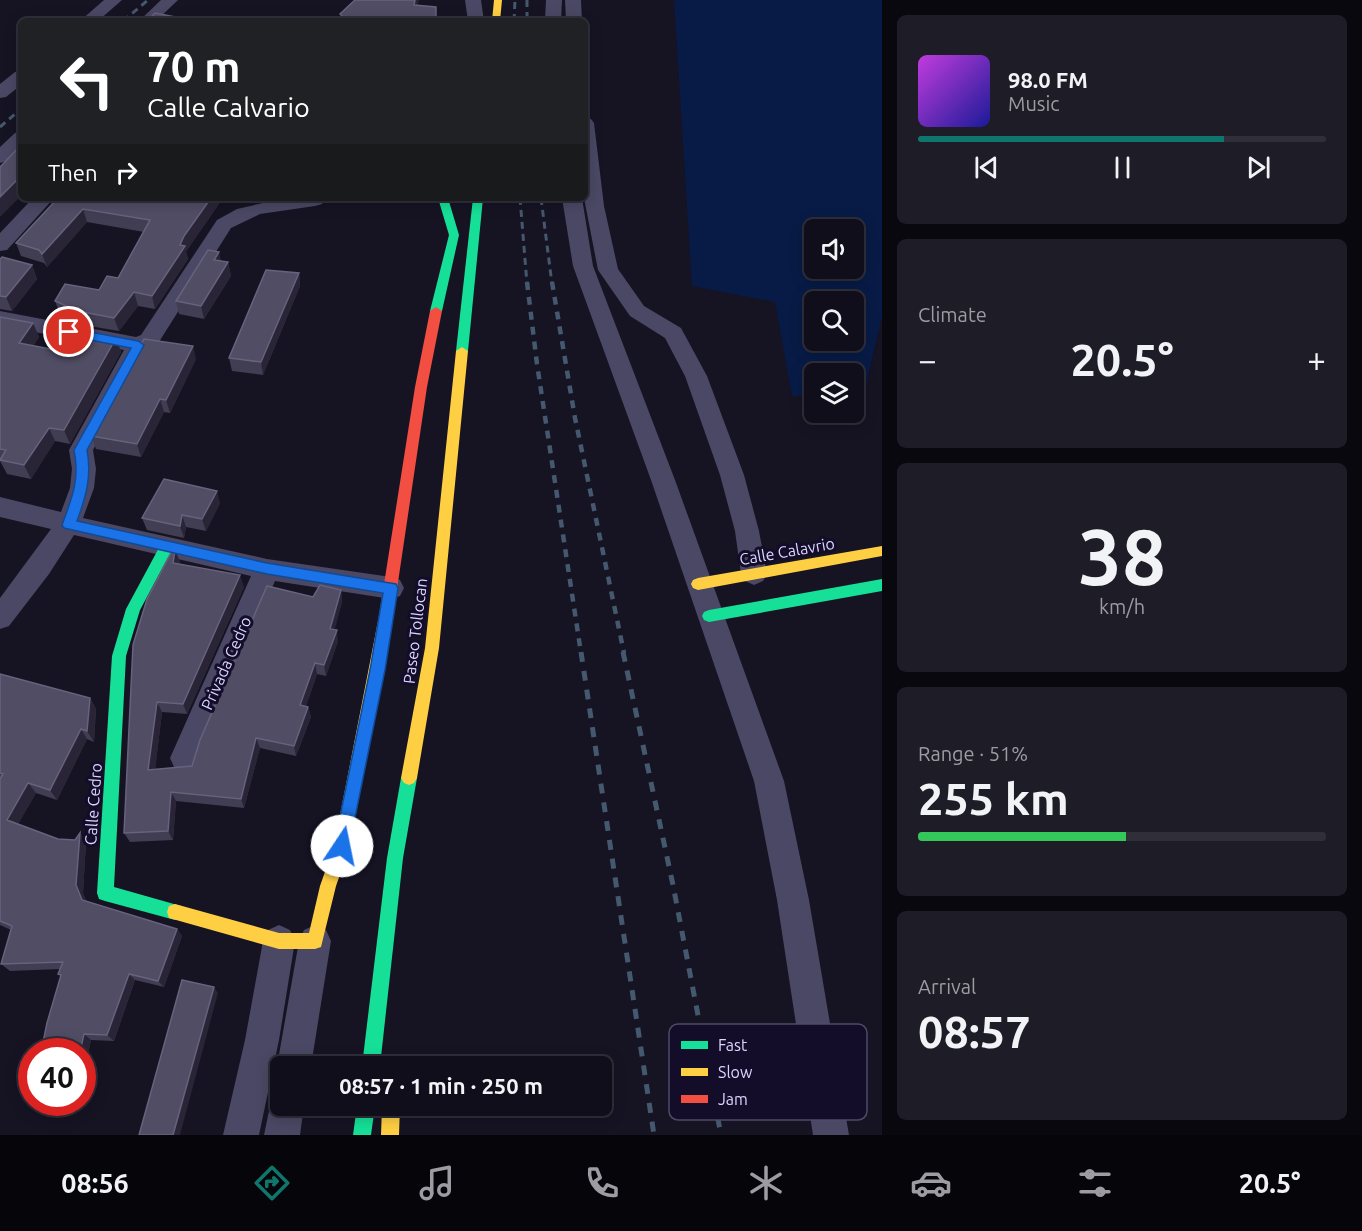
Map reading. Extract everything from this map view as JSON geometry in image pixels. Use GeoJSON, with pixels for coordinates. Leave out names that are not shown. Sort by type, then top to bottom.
{"type":"FeatureCollection","features":[{"type":"Feature","properties":{"kind":"main road"},"geometry":{"type":"LineString","coordinates":[[496,18],[498,0]]}},
{"type":"Feature","properties":{"kind":"main road"},"geometry":{"type":"LineString","coordinates":[[279,941],[315,941],[328,886],[342,846],[402,529],[424,362],[454,235],[444,201]]}},
{"type":"Feature","properties":{"kind":"main road","name":"Paseo Tollocan"},"geometry":{"type":"LineString","coordinates":[[371,1056],[395,858],[432,648],[478,201]]}},
{"type":"Feature","properties":{"kind":"main road","name":"Calle Cedro"},"geometry":{"type":"LineString","coordinates":[[166,548],[133,609],[119,656],[105,893],[279,941]]}},
{"type":"Feature","properties":{"kind":"main road","name":"Calle Calavrio"},"geometry":{"type":"LineString","coordinates":[[698,584],[882,551]]}},
{"type":"Feature","properties":{"kind":"main road"},"geometry":{"type":"LineString","coordinates":[[709,616],[882,585]]}},
{"type":"Feature","properties":{"kind":"main road"},"geometry":{"type":"LineString","coordinates":[[393,997],[395,858]]}},
{"type":"Feature","properties":{"kind":"main road"},"geometry":{"type":"LineString","coordinates":[[362,1135],[365,1116]]}},
{"type":"Feature","properties":{"kind":"main road"},"geometry":{"type":"LineString","coordinates":[[390,1135],[391,1116]]}},
{"type":"Feature","properties":{"kind":"street"},"geometry":{"type":"LineString","coordinates":[[92,18],[114,0]]}},
{"type":"Feature","properties":{"kind":"street"},"geometry":{"type":"LineString","coordinates":[[150,18],[170,0]]}},
{"type":"Feature","properties":{"kind":"street"},"geometry":{"type":"LineString","coordinates":[[473,0],[476,18]]}},
{"type":"Feature","properties":{"kind":"street"},"geometry":{"type":"LineString","coordinates":[[553,18],[554,0]]}},
{"type":"Feature","properties":{"kind":"street"},"geometry":{"type":"LineString","coordinates":[[573,0],[574,18]]}},
{"type":"Feature","properties":{"kind":"street"},"geometry":{"type":"LineString","coordinates":[[0,93],[18,78]]}},
{"type":"Feature","properties":{"kind":"street"},"geometry":{"type":"LineString","coordinates":[[0,156],[18,140]]}},
{"type":"Feature","properties":{"kind":"street"},"geometry":{"type":"LineString","coordinates":[[588,151],[594,206],[608,270],[637,311],[673,333],[696,376],[732,475],[747,531],[754,574]]}},
{"type":"Feature","properties":{"kind":"street"},"geometry":{"type":"LineString","coordinates":[[3,256],[42,201]]}},
{"type":"Feature","properties":{"kind":"street"},"geometry":{"type":"LineString","coordinates":[[0,318],[138,345],[149,340],[224,224],[235,216],[252,211],[309,201]]}},
{"type":"Feature","properties":{"kind":"street"},"geometry":{"type":"LineString","coordinates":[[572,201],[583,266],[663,480],[769,782],[794,900],[814,1024]]}},
{"type":"Feature","properties":{"kind":"street"},"geometry":{"type":"LineString","coordinates":[[0,618],[69,525],[80,496],[84,469],[81,450],[138,345]]}},
{"type":"Feature","properties":{"kind":"street"},"geometry":{"type":"LineString","coordinates":[[0,507],[166,548],[267,569],[391,588]]}},
{"type":"Feature","properties":{"kind":"street","name":"Privada Cedro"},"geometry":{"type":"LineString","coordinates":[[184,758],[267,569]]}},
{"type":"Feature","properties":{"kind":"street"},"geometry":{"type":"LineString","coordinates":[[241,1135],[279,941]]}},
{"type":"Feature","properties":{"kind":"street"},"geometry":{"type":"LineString","coordinates":[[296,1056],[315,941]]}},
{"type":"Feature","properties":{"kind":"street"},"geometry":{"type":"LineString","coordinates":[[282,1135],[285,1116]]}},
{"type":"Feature","properties":{"kind":"street"},"geometry":{"type":"LineString","coordinates":[[829,1120],[831,1135]]}},
{"type":"Feature","properties":{"kind":"water"},"geometry":{"type":"Polygon","coordinates":[[[674,0],[882,0],[882,317],[864,393],[864,363],[804,363],[804,396],[792,396],[775,302],[692,286],[674,0]]]}},
{"type":"Feature","properties":{"kind":"building"},"geometry":{"type":"Polygon","coordinates":[[[355,0],[415,0],[414,5],[436,7],[436,18],[345,18],[340,14],[355,0]]]}},
{"type":"Feature","properties":{"kind":"building"},"geometry":{"type":"Polygon","coordinates":[[[155,13],[181,18],[150,18],[155,13]]]}},
{"type":"Feature","properties":{"kind":"building"},"geometry":{"type":"Polygon","coordinates":[[[18,148],[18,179],[0,197],[0,167],[18,148]]]}},
{"type":"Feature","properties":{"kind":"building"},"geometry":{"type":"Polygon","coordinates":[[[55,201],[209,201],[184,236],[180,245],[185,246],[152,296],[134,292],[114,318],[78,311],[55,301],[65,284],[99,290],[107,276],[118,278],[150,220],[83,209],[42,254],[39,250],[16,243],[55,201]]]}},
{"type":"Feature","properties":{"kind":"building"},"geometry":{"type":"Polygon","coordinates":[[[208,250],[219,252],[214,260],[228,262],[201,306],[176,301],[208,250]]]}},
{"type":"Feature","properties":{"kind":"building"},"geometry":{"type":"Polygon","coordinates":[[[2,257],[32,265],[6,297],[0,296],[0,259],[2,257]]]}},
{"type":"Feature","properties":{"kind":"building"},"geometry":{"type":"Polygon","coordinates":[[[266,270],[299,273],[261,362],[229,358],[266,270]]]}},
{"type":"Feature","properties":{"kind":"building"},"geometry":{"type":"Polygon","coordinates":[[[0,317],[33,323],[19,343],[66,352],[80,330],[116,338],[64,430],[49,428],[24,465],[0,460],[6,450],[0,449],[0,317]]]}},
{"type":"Feature","properties":{"kind":"building"},"geometry":{"type":"Polygon","coordinates":[[[144,339],[193,346],[166,400],[160,399],[137,444],[91,436],[144,339]]]}},
{"type":"Feature","properties":{"kind":"building"},"geometry":{"type":"Polygon","coordinates":[[[164,479],[217,491],[202,519],[182,515],[180,526],[142,518],[164,479]]]}},
{"type":"Feature","properties":{"kind":"building"},"geometry":{"type":"Polygon","coordinates":[[[173,549],[175,550],[173,563],[240,575],[183,704],[157,702],[148,770],[192,766],[200,740],[267,586],[313,597],[320,585],[341,590],[330,629],[337,630],[324,665],[315,663],[300,705],[308,707],[294,746],[256,738],[241,799],[171,792],[168,831],[124,833],[133,645],[147,599],[173,549]]]}},
{"type":"Feature","properties":{"kind":"building"},"geometry":{"type":"Polygon","coordinates":[[[0,674],[90,698],[87,731],[81,729],[50,790],[28,783],[7,820],[58,839],[75,840],[80,833],[76,885],[82,900],[177,929],[158,981],[129,974],[107,1035],[84,1034],[83,1038],[44,1038],[61,975],[58,974],[63,962],[1,964],[12,926],[0,921],[0,779],[3,774],[0,773],[0,674]]]}},
{"type":"Feature","properties":{"kind":"building"},"geometry":{"type":"Polygon","coordinates":[[[182,980],[214,987],[173,1135],[139,1135],[182,980]]]}},
{"type":"Feature","properties":{"kind":"railway"},"geometry":{"type":"LineString","coordinates":[[127,18],[148,0]]}},
{"type":"Feature","properties":{"kind":"railway"},"geometry":{"type":"LineString","coordinates":[[514,18],[515,0]]}},
{"type":"Feature","properties":{"kind":"railway"},"geometry":{"type":"LineString","coordinates":[[527,0],[527,18]]}},
{"type":"Feature","properties":{"kind":"railway"},"geometry":{"type":"LineString","coordinates":[[0,127],[18,112]]}},
{"type":"Feature","properties":{"kind":"railway"},"geometry":{"type":"LineString","coordinates":[[520,201],[527,284]]}},
{"type":"Feature","properties":{"kind":"railway"},"geometry":{"type":"LineString","coordinates":[[541,201],[552,284]]}},
{"type":"Feature","properties":{"kind":"railway"},"geometry":{"type":"LineString","coordinates":[[527,282],[537,364],[581,653]]}},
{"type":"Feature","properties":{"kind":"railway"},"geometry":{"type":"LineString","coordinates":[[552,282],[575,418],[624,653]]}},
{"type":"Feature","properties":{"kind":"railway"},"geometry":{"type":"LineString","coordinates":[[581,652],[654,1135]]}},
{"type":"Feature","properties":{"kind":"railway"},"geometry":{"type":"LineString","coordinates":[[623,652],[673,885],[700,1024]]}},
{"type":"Feature","properties":{"kind":"railway"},"geometry":{"type":"LineString","coordinates":[[718,1120],[721,1135]]}},
{"type":"Feature","properties":{"kind":"traffic: fast"},"geometry":{"type":"LineString","coordinates":[[436,311],[454,235],[444,201]]}},
{"type":"Feature","properties":{"kind":"traffic: fast"},"geometry":{"type":"LineString","coordinates":[[462,351],[478,201]]}},
{"type":"Feature","properties":{"kind":"traffic: fast"},"geometry":{"type":"LineString","coordinates":[[166,548],[133,609],[119,656],[105,893],[175,912]]}},
{"type":"Feature","properties":{"kind":"traffic: fast"},"geometry":{"type":"LineString","coordinates":[[709,616],[882,585]]}},
{"type":"Feature","properties":{"kind":"traffic: fast"},"geometry":{"type":"LineString","coordinates":[[372,1056],[395,858],[409,778]]}},
{"type":"Feature","properties":{"kind":"traffic: fast"},"geometry":{"type":"LineString","coordinates":[[362,1135],[365,1116]]}},
{"type":"Feature","properties":{"kind":"traffic: slow"},"geometry":{"type":"LineString","coordinates":[[496,18],[498,0]]}},
{"type":"Feature","properties":{"kind":"traffic: slow"},"geometry":{"type":"LineString","coordinates":[[409,778],[432,648],[462,351]]}},
{"type":"Feature","properties":{"kind":"traffic: slow"},"geometry":{"type":"LineString","coordinates":[[698,584],[882,551]]}},
{"type":"Feature","properties":{"kind":"traffic: slow"},"geometry":{"type":"LineString","coordinates":[[175,912],[279,941],[315,941],[328,886],[342,846],[386,616]]}},
{"type":"Feature","properties":{"kind":"traffic: slow"},"geometry":{"type":"LineString","coordinates":[[390,1135],[391,1116]]}},
{"type":"Feature","properties":{"kind":"traffic: jam"},"geometry":{"type":"LineString","coordinates":[[386,616],[414,425],[436,311]]}},
{"type":"Feature","properties":{"kind":"route"},"geometry":{"type":"LineString","coordinates":[[69,332],[138,345],[81,450],[84,469],[80,496],[69,525],[267,569],[391,588],[342,846]]}}]}
